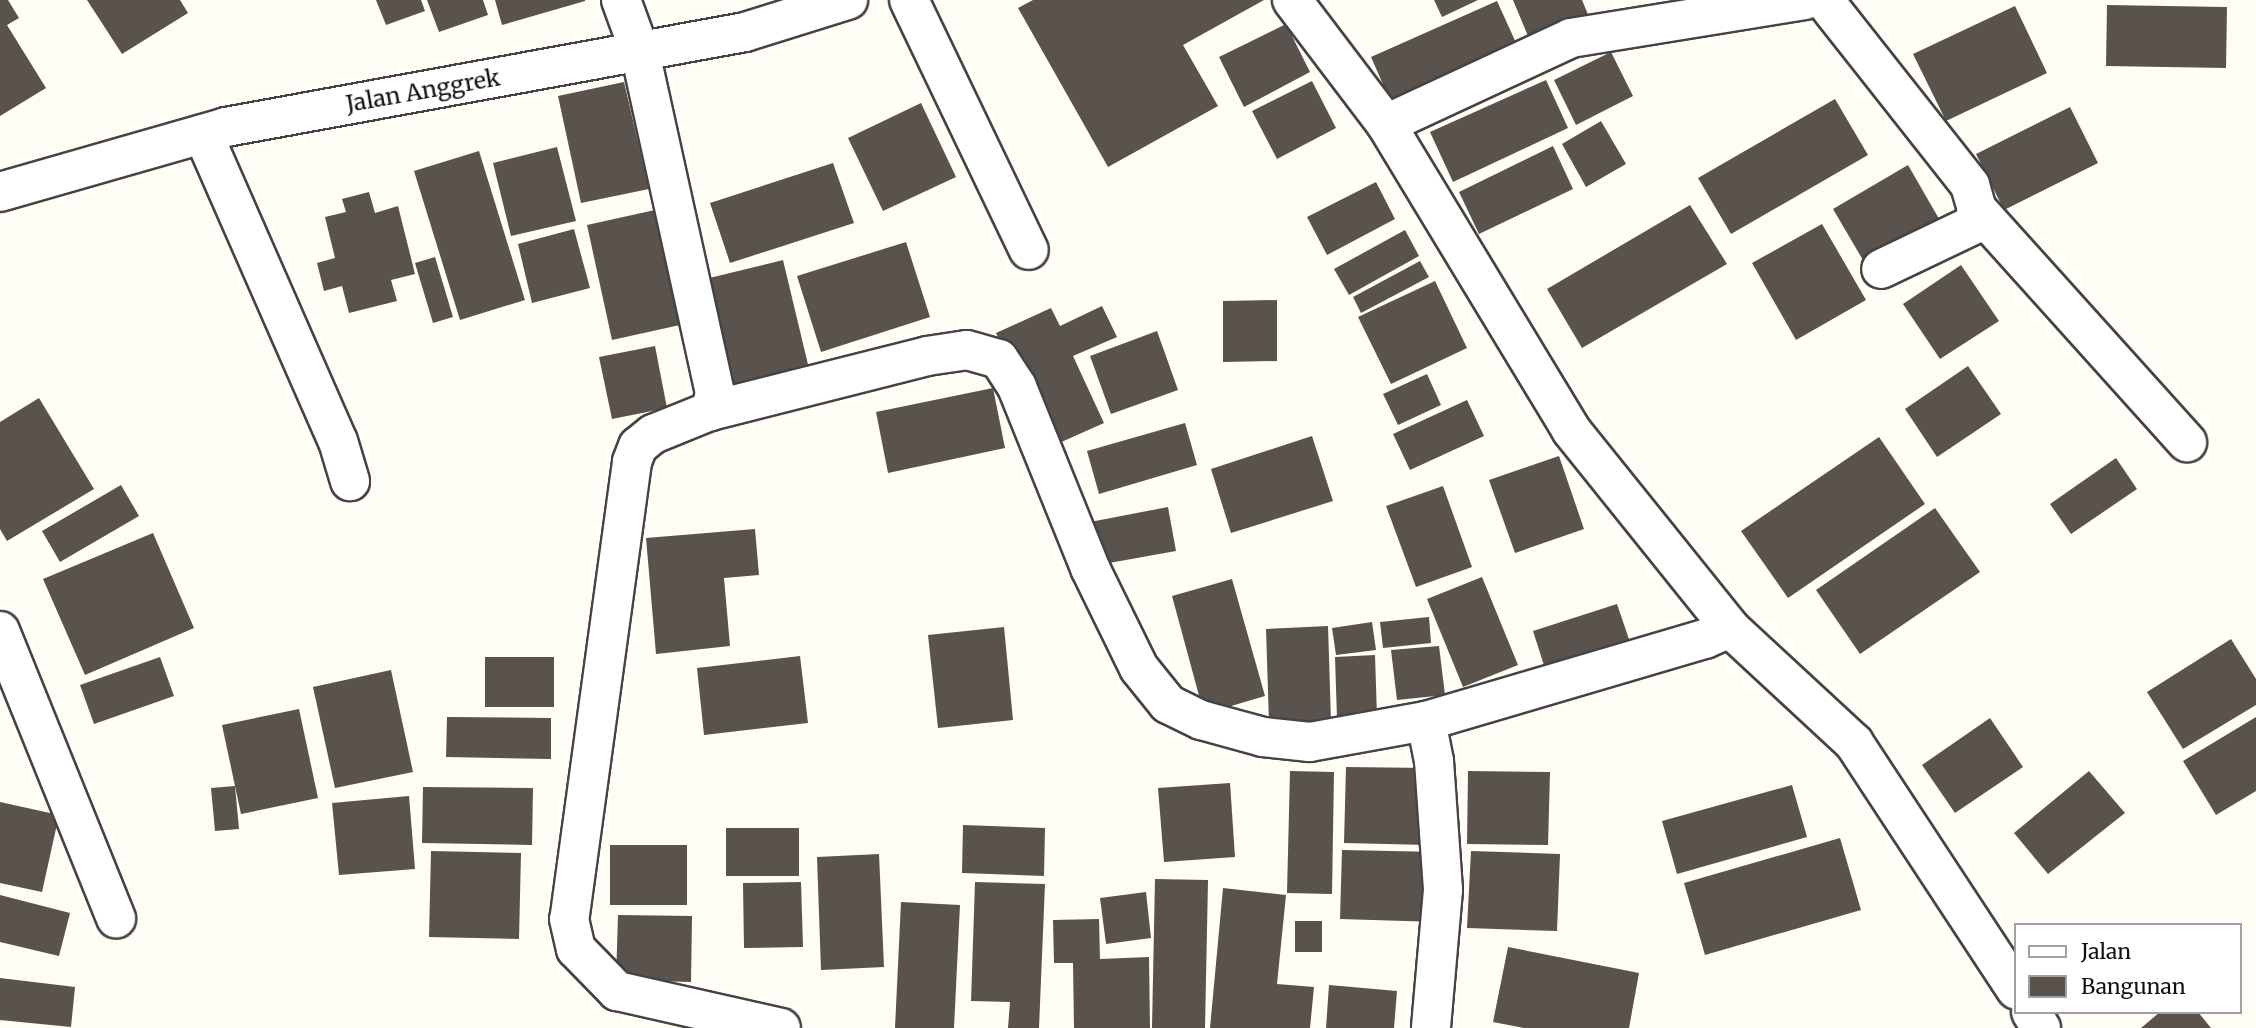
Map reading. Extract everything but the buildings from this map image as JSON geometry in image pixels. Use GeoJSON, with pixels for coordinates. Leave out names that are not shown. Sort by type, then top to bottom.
{"type":"FeatureCollection","features":[{"type":"Feature","properties":{"kind":"street"},"geometry":{"type":"LineString","coordinates":[[621,0],[640,52],[715,394],[710,411]]}},
{"type":"Feature","properties":{"kind":"street","name":"Jalan Anggrek"},"geometry":{"type":"LineString","coordinates":[[0,192],[204,134],[745,33],[848,0]]}},
{"type":"Feature","properties":{"kind":"street"},"geometry":{"type":"LineString","coordinates":[[909,0],[1029,250]]}},
{"type":"Feature","properties":{"kind":"street"},"geometry":{"type":"LineString","coordinates":[[1292,0],[1386,124],[1571,430],[1730,628],[1854,743],[2014,987]]}},
{"type":"Feature","properties":{"kind":"street"},"geometry":{"type":"LineString","coordinates":[[1386,124],[1571,38],[1805,0]]}},
{"type":"Feature","properties":{"kind":"street"},"geometry":{"type":"LineString","coordinates":[[1824,0],[1970,185],[1977,209],[1975,224],[1881,269]]}},
{"type":"Feature","properties":{"kind":"street"},"geometry":{"type":"LineString","coordinates":[[204,134],[338,441],[350,481]]}},
{"type":"Feature","properties":{"kind":"street"},"geometry":{"type":"LineString","coordinates":[[1977,209],[2188,442]]}},
{"type":"Feature","properties":{"kind":"street"},"geometry":{"type":"LineString","coordinates":[[781,1028],[617,991],[576,949],[569,919],[632,462],[638,446],[653,434],[710,411],[927,356],[967,350],[999,359],[1017,387],[1102,593],[1139,668],[1168,704],[1200,720],[1250,734],[1310,743],[1426,721],[1704,639],[1730,628]]}},
{"type":"Feature","properties":{"kind":"street"},"geometry":{"type":"LineString","coordinates":[[0,631],[116,918]]}},
{"type":"Feature","properties":{"kind":"street"},"geometry":{"type":"LineString","coordinates":[[1426,721],[1434,761],[1443,890],[1431,1028]]}}]}
